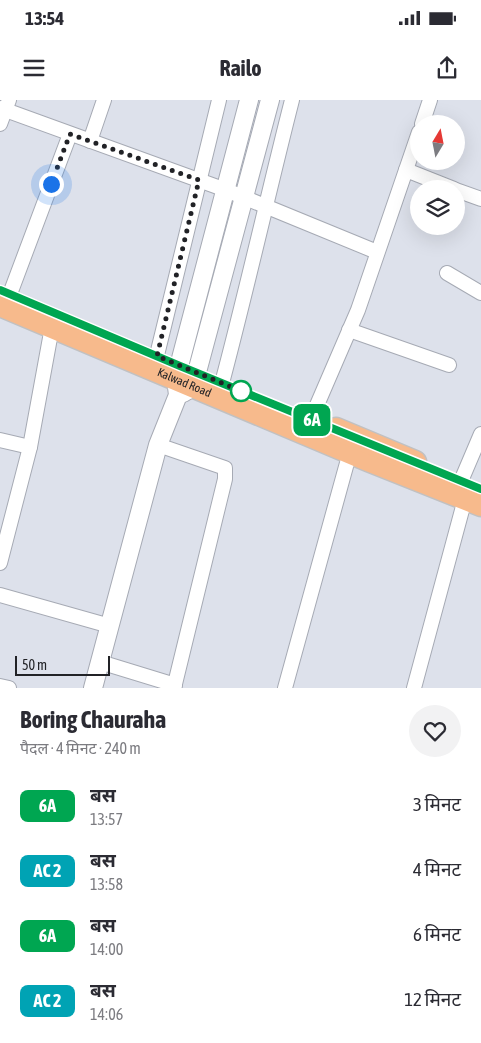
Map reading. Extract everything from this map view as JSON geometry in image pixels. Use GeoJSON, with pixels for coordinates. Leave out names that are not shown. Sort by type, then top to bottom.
{"type":"FeatureCollection","features":[{"type":"Feature","properties":{"kind":"main road","name":"Kalwad Road"},"geometry":{"type":"LineString","coordinates":[[3,296],[52,327],[185,380],[350,452],[469,494]]}},
{"type":"Feature","properties":{"kind":"main road","name":"Kalwad Road"},"geometry":{"type":"LineString","coordinates":[[3,296],[157,356],[185,380],[222,383],[311,419],[469,494]]}},
{"type":"Feature","properties":{"kind":"street"},"geometry":{"type":"LineString","coordinates":[[90,141],[104,100]]}},
{"type":"Feature","properties":{"kind":"street"},"geometry":{"type":"LineString","coordinates":[[157,356],[219,100]]}},
{"type":"Feature","properties":{"kind":"street"},"geometry":{"type":"LineString","coordinates":[[185,380],[226,190],[249,100]]}},
{"type":"Feature","properties":{"kind":"street"},"geometry":{"type":"LineString","coordinates":[[93,688],[158,445],[185,380],[244,197],[270,100]]}},
{"type":"Feature","properties":{"kind":"street"},"geometry":{"type":"LineString","coordinates":[[222,383],[292,100]]}},
{"type":"Feature","properties":{"kind":"street"},"geometry":{"type":"LineString","coordinates":[[425,115],[430,100]]}},
{"type":"Feature","properties":{"kind":"street"},"geometry":{"type":"LineString","coordinates":[[0,124],[5,106],[70,134],[244,197],[377,252]]}},
{"type":"Feature","properties":{"kind":"street"},"geometry":{"type":"LineString","coordinates":[[3,296],[70,134]]}},
{"type":"Feature","properties":{"kind":"street"},"geometry":{"type":"LineString","coordinates":[[311,419],[358,310],[410,158]]}},
{"type":"Feature","properties":{"kind":"street"},"geometry":{"type":"LineString","coordinates":[[406,170],[432,180]]}},
{"type":"Feature","properties":{"kind":"street"},"geometry":{"type":"LineString","coordinates":[[465,193],[481,199]]}},
{"type":"Feature","properties":{"kind":"street"},"geometry":{"type":"LineString","coordinates":[[447,273],[481,293]]}},
{"type":"Feature","properties":{"kind":"street"},"geometry":{"type":"LineString","coordinates":[[0,562],[30,448],[52,327]]}},
{"type":"Feature","properties":{"kind":"street"},"geometry":{"type":"LineString","coordinates":[[349,330],[449,365]]}},
{"type":"Feature","properties":{"kind":"street"},"geometry":{"type":"LineString","coordinates":[[414,688],[469,494],[481,434]]}},
{"type":"Feature","properties":{"kind":"street"},"geometry":{"type":"LineString","coordinates":[[0,440],[30,448]]}},
{"type":"Feature","properties":{"kind":"street"},"geometry":{"type":"LineString","coordinates":[[100,662],[175,687],[225,479],[225,468],[158,445]]}},
{"type":"Feature","properties":{"kind":"street"},"geometry":{"type":"LineString","coordinates":[[285,688],[350,452]]}},
{"type":"Feature","properties":{"kind":"street"},"geometry":{"type":"LineString","coordinates":[[0,595],[110,626]]}},
{"type":"Feature","properties":{"kind":"street"},"geometry":{"type":"LineString","coordinates":[[0,686],[9,688]]}},
{"type":"Feature","properties":{"kind":"bus line","name":"6A"},"geometry":{"type":"LineString","coordinates":[[0,290],[481,489]]}},
{"type":"Feature","properties":{"kind":"route"},"geometry":{"type":"LineString","coordinates":[[51,184],[70,134],[199,180],[157,356],[241,391]]}}]}
